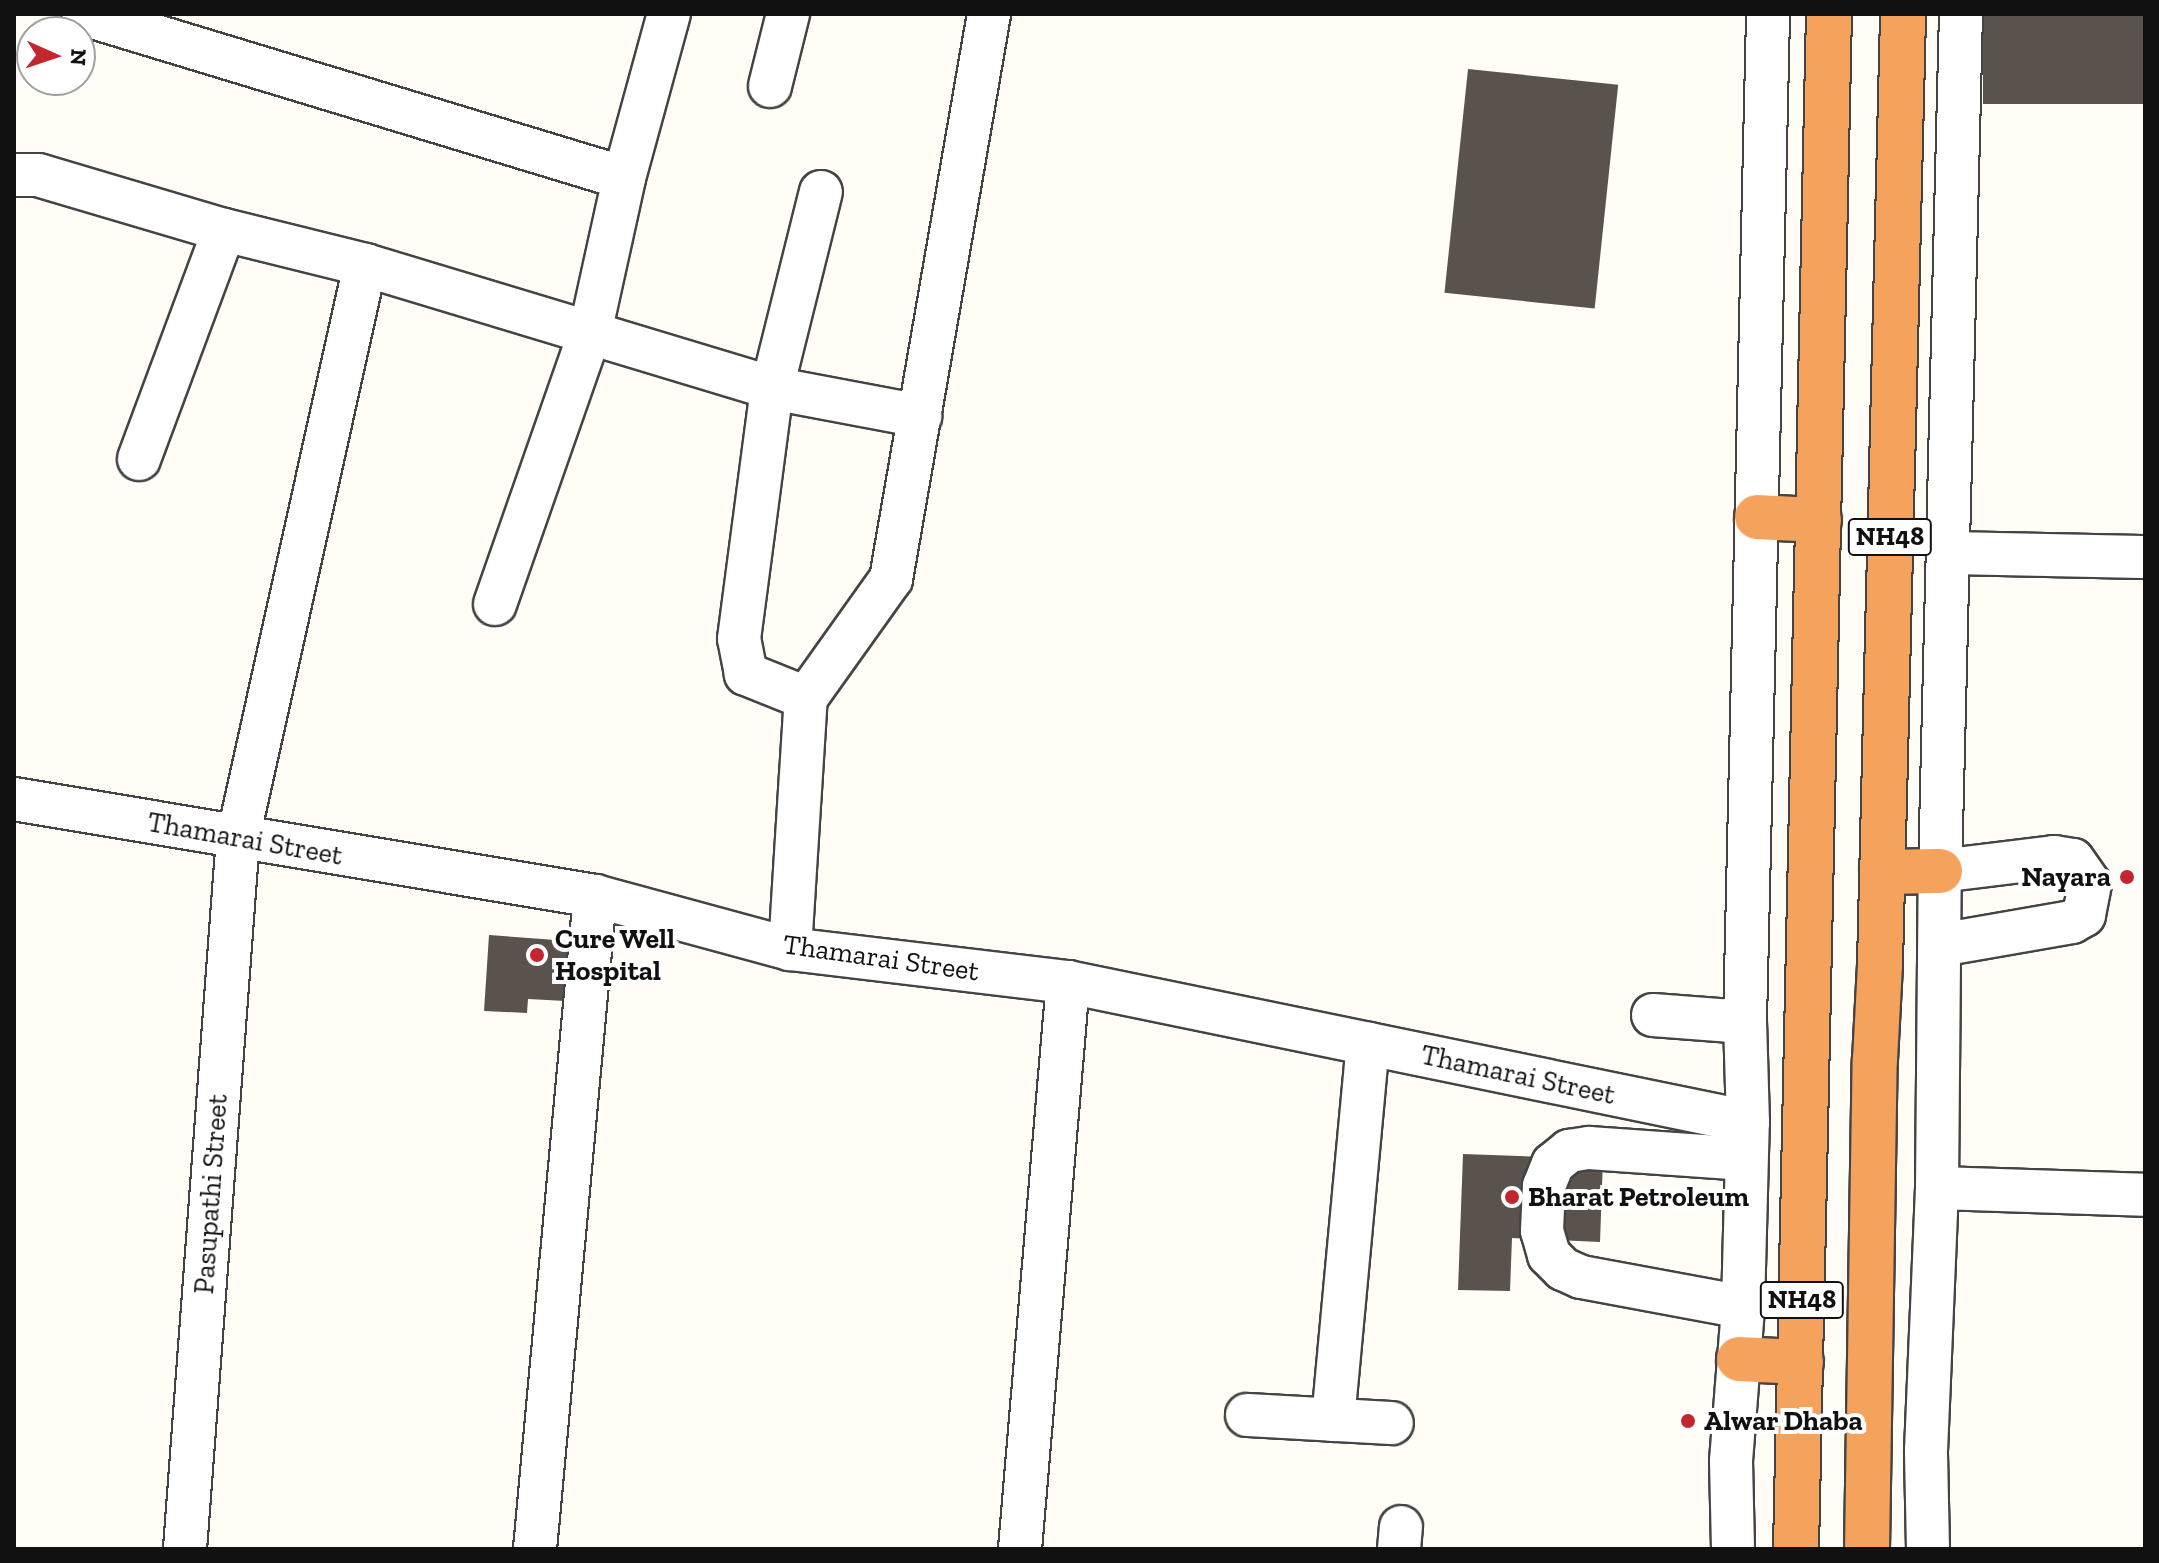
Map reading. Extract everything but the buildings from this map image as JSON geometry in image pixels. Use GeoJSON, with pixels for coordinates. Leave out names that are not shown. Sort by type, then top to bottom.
{"type":"FeatureCollection","features":[{"type":"Feature","properties":{"kind":"highway","name":"NH48"},"geometry":{"type":"LineString","coordinates":[[1796,1549],[1829,14]]}},
{"type":"Feature","properties":{"kind":"highway","name":"NH48"},"geometry":{"type":"LineString","coordinates":[[1867,1549],[1875,1060],[1903,14]]}},
{"type":"Feature","properties":{"kind":"highway"},"geometry":{"type":"LineString","coordinates":[[1757,517],[1819,520]]}},
{"type":"Feature","properties":{"kind":"highway"},"geometry":{"type":"LineString","coordinates":[[1882,872],[1940,871]]}},
{"type":"Feature","properties":{"kind":"highway"},"geometry":{"type":"LineString","coordinates":[[1739,1359],[1801,1362]]}},
{"type":"Feature","properties":{"kind":"street"},"geometry":{"type":"LineString","coordinates":[[83,14],[624,178]]}},
{"type":"Feature","properties":{"kind":"street"},"geometry":{"type":"LineString","coordinates":[[495,604],[590,333],[624,178],[669,14]]}},
{"type":"Feature","properties":{"kind":"street"},"geometry":{"type":"LineString","coordinates":[[770,86],[788,14]]}},
{"type":"Feature","properties":{"kind":"street"},"geometry":{"type":"LineString","coordinates":[[790,949],[806,698],[891,579],[989,14]]}},
{"type":"Feature","properties":{"kind":"street"},"geometry":{"type":"LineString","coordinates":[[1733,1549],[1731,1461],[1743,1307],[1747,1141],[1745,1022],[1768,14]]}},
{"type":"Feature","properties":{"kind":"street"},"geometry":{"type":"LineString","coordinates":[[1928,1549],[1926,1451],[1937,1188],[1940,871],[1961,14]]}},
{"type":"Feature","properties":{"kind":"street"},"geometry":{"type":"LineString","coordinates":[[14,175],[38,175],[224,230],[365,265],[772,388],[920,416]]}},
{"type":"Feature","properties":{"kind":"street"},"geometry":{"type":"LineString","coordinates":[[806,698],[746,674],[739,639],[772,388],[821,192]]}},
{"type":"Feature","properties":{"kind":"street"},"geometry":{"type":"LineString","coordinates":[[139,459],[224,230]]}},
{"type":"Feature","properties":{"kind":"street","name":"Pasupathi Street"},"geometry":{"type":"LineString","coordinates":[[185,1549],[238,838],[365,265]]}},
{"type":"Feature","properties":{"kind":"street"},"geometry":{"type":"LineString","coordinates":[[1948,553],[2145,557]]}},
{"type":"Feature","properties":{"kind":"street","name":"Thamarai Street"},"geometry":{"type":"LineString","coordinates":[[14,799],[595,896],[790,949],[1068,982],[1368,1044],[1747,1141]]}},
{"type":"Feature","properties":{"kind":"street"},"geometry":{"type":"LineString","coordinates":[[1940,871],[2054,857],[2073,860],[2090,884],[2084,915],[2072,922],[1940,945]]}},
{"type":"Feature","properties":{"kind":"street"},"geometry":{"type":"LineString","coordinates":[[535,1549],[595,896]]}},
{"type":"Feature","properties":{"kind":"street"},"geometry":{"type":"LineString","coordinates":[[1020,1549],[1068,982]]}},
{"type":"Feature","properties":{"kind":"street"},"geometry":{"type":"LineString","coordinates":[[1653,1015],[1745,1022]]}},
{"type":"Feature","properties":{"kind":"street"},"geometry":{"type":"LineString","coordinates":[[1333,1420],[1368,1044]]}},
{"type":"Feature","properties":{"kind":"street"},"geometry":{"type":"LineString","coordinates":[[1743,1307],[1581,1277],[1563,1269],[1549,1255],[1542,1231],[1544,1186],[1553,1164],[1569,1151],[1747,1141]]}},
{"type":"Feature","properties":{"kind":"street"},"geometry":{"type":"LineString","coordinates":[[1937,1188],[2145,1195]]}},
{"type":"Feature","properties":{"kind":"street"},"geometry":{"type":"LineString","coordinates":[[1247,1415],[1392,1423]]}},
{"type":"Feature","properties":{"kind":"place","name":"Nayara"},"geometry":{"type":"Point","coordinates":[2127,877]}},
{"type":"Feature","properties":{"kind":"place","name":"Cure Well Hospital"},"geometry":{"type":"Point","coordinates":[537,955]}},
{"type":"Feature","properties":{"kind":"place","name":"Bharat Petroleum"},"geometry":{"type":"Point","coordinates":[1512,1197]}},
{"type":"Feature","properties":{"kind":"place","name":"Alwar Dhaba"},"geometry":{"type":"Point","coordinates":[1688,1421]}}]}
